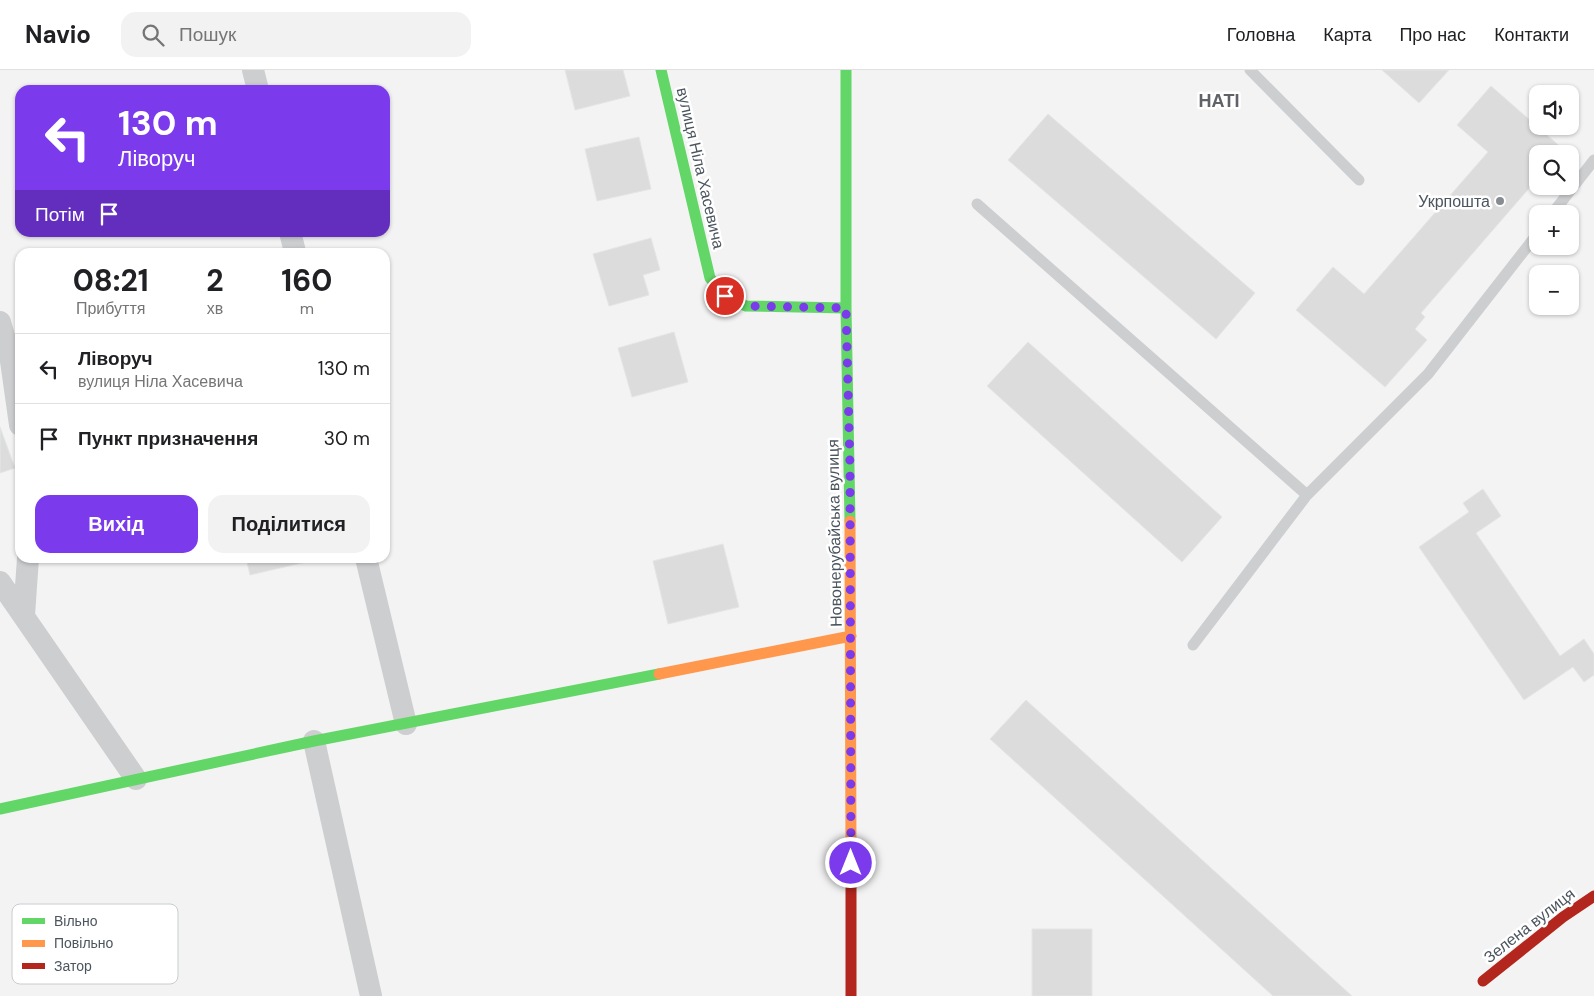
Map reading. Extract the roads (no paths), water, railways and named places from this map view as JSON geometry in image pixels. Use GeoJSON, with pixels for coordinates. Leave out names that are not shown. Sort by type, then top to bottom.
{"type":"FeatureCollection","features":[{"type":"Feature","properties":{"kind":"street"},"geometry":{"type":"LineString","coordinates":[[253,70],[257,85]]}},
{"type":"Feature","properties":{"kind":"street","name":"вулиця Ніла Хасевича"},"geometry":{"type":"LineString","coordinates":[[661,70],[710,278],[725,296],[746,306],[846,308]]}},
{"type":"Feature","properties":{"kind":"street","name":"Новонерубайська вулиця"},"geometry":{"type":"LineString","coordinates":[[846,70],[846,308],[850,467],[851,636],[851,996]]}},
{"type":"Feature","properties":{"kind":"street"},"geometry":{"type":"LineString","coordinates":[[0,322],[10,361],[15,393]]}},
{"type":"Feature","properties":{"kind":"street"},"geometry":{"type":"LineString","coordinates":[[24,616],[28,563]]}},
{"type":"Feature","properties":{"kind":"street"},"geometry":{"type":"LineString","coordinates":[[367,563],[406,724]]}},
{"type":"Feature","properties":{"kind":"street"},"geometry":{"type":"LineString","coordinates":[[0,582],[136,779]]}},
{"type":"Feature","properties":{"kind":"street"},"geometry":{"type":"LineString","coordinates":[[0,809],[314,741],[851,636]]}},
{"type":"Feature","properties":{"kind":"street"},"geometry":{"type":"LineString","coordinates":[[314,741],[370,996]]}},
{"type":"Feature","properties":{"kind":"street","name":"Зелена вулиця"},"geometry":{"type":"LineString","coordinates":[[1483,981],[1563,917],[1594,896]]}},
{"type":"Feature","properties":{"kind":"lane"},"geometry":{"type":"LineString","coordinates":[[1250,70],[1359,180]]}},
{"type":"Feature","properties":{"kind":"lane"},"geometry":{"type":"LineString","coordinates":[[1559,205],[1594,160]]}},
{"type":"Feature","properties":{"kind":"lane"},"geometry":{"type":"LineString","coordinates":[[977,204],[1307,495]]}},
{"type":"Feature","properties":{"kind":"lane"},"geometry":{"type":"LineString","coordinates":[[1193,645],[1307,495],[1428,374],[1529,245]]}},
{"type":"Feature","properties":{"kind":"place","name":"Укрпошта"},"geometry":{"type":"Point","coordinates":[1500,201]}},
{"type":"Feature","properties":{"kind":"district","name":"НАТІ"},"geometry":{"type":"Point","coordinates":[1219,101]}}]}
